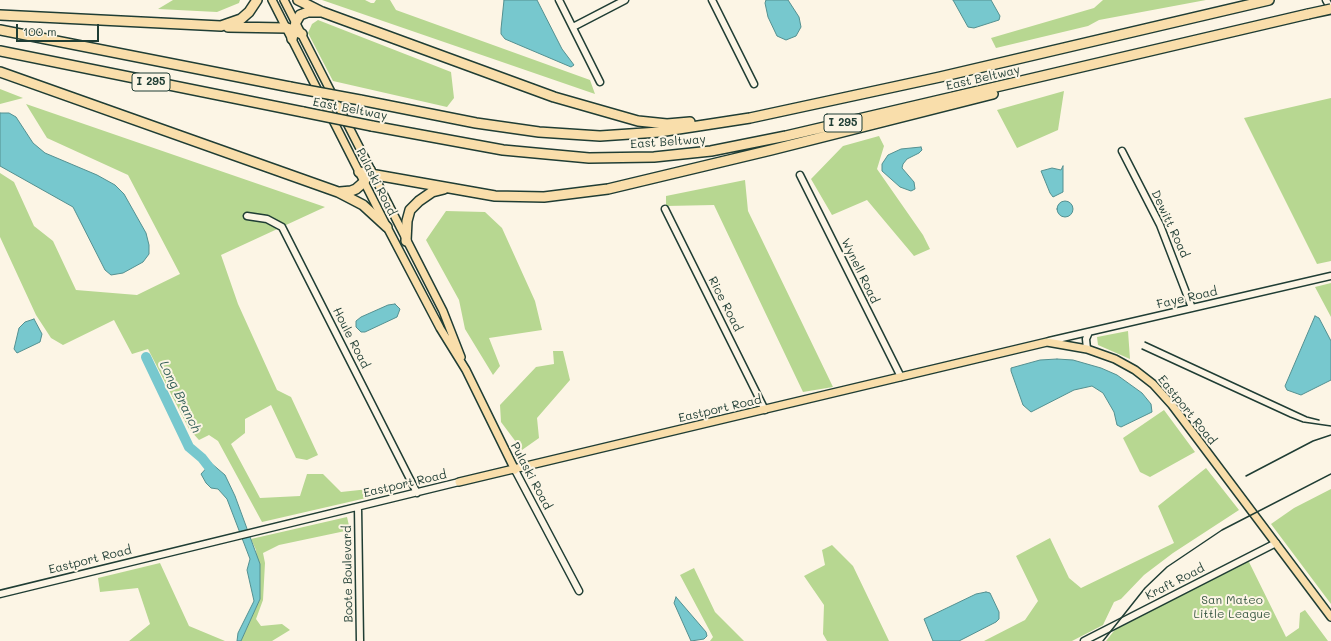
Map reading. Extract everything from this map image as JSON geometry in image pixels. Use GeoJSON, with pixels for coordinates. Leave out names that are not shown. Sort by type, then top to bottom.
{"type":"FeatureCollection","features":[{"type":"Feature","properties":{"kind":"highway"},"geometry":{"type":"LineString","coordinates":[[221,26],[241,19],[249,12],[256,0]]}},
{"type":"Feature","properties":{"kind":"highway"},"geometry":{"type":"LineString","coordinates":[[298,0],[322,12],[554,97],[606,113],[638,121],[667,124],[750,118]]}},
{"type":"Feature","properties":{"kind":"highway","name":"East Beltway"},"geometry":{"type":"LineString","coordinates":[[0,30],[507,128],[600,136],[659,132],[750,118],[1269,0]]}},
{"type":"Feature","properties":{"kind":"highway","name":"East Beltway"},"geometry":{"type":"LineString","coordinates":[[0,51],[372,126],[503,150],[589,158],[654,157],[710,151],[786,136],[1331,9]]}},
{"type":"Feature","properties":{"kind":"highway"},"geometry":{"type":"LineString","coordinates":[[0,15],[294,31],[300,15],[308,12],[322,12]]}},
{"type":"Feature","properties":{"kind":"highway"},"geometry":{"type":"LineString","coordinates":[[338,192],[351,191],[367,174],[494,196],[544,197],[608,189],[956,104],[1121,58]]}},
{"type":"Feature","properties":{"kind":"highway"},"geometry":{"type":"LineString","coordinates":[[0,72],[338,192],[363,205],[387,227]]}},
{"type":"Feature","properties":{"kind":"highway"},"geometry":{"type":"LineString","coordinates":[[406,241],[407,221],[410,210],[419,201],[432,192],[448,188]]}},
{"type":"Feature","properties":{"kind":"main road","name":"Pulaski Road"},"geometry":{"type":"LineString","coordinates":[[272,0],[294,31],[367,174],[387,227],[440,328],[466,370]]}},
{"type":"Feature","properties":{"kind":"main road","name":"Pulaski Road"},"geometry":{"type":"LineString","coordinates":[[284,0],[294,31],[367,174],[406,241],[443,311],[466,370],[515,470]]}},
{"type":"Feature","properties":{"kind":"main road","name":"Eastport Road"},"geometry":{"type":"LineString","coordinates":[[459,482],[515,470],[1047,342],[1087,349],[1127,364],[1153,384],[1172,405],[1331,617]]}},
{"type":"Feature","properties":{"kind":"street"},"geometry":{"type":"LineString","coordinates":[[559,0],[600,82]]}},
{"type":"Feature","properties":{"kind":"street"},"geometry":{"type":"LineString","coordinates":[[573,27],[626,0]]}},
{"type":"Feature","properties":{"kind":"street"},"geometry":{"type":"LineString","coordinates":[[712,0],[754,84]]}},
{"type":"Feature","properties":{"kind":"street"},"geometry":{"type":"LineString","coordinates":[[1326,0],[1331,9]]}},
{"type":"Feature","properties":{"kind":"street","name":"Dewitt Road"},"geometry":{"type":"LineString","coordinates":[[1122,151],[1160,225],[1192,308]]}},
{"type":"Feature","properties":{"kind":"street","name":"Wynell Road"},"geometry":{"type":"LineString","coordinates":[[800,175],[901,377]]}},
{"type":"Feature","properties":{"kind":"street","name":"Rice Road"},"geometry":{"type":"LineString","coordinates":[[664,209],[765,410]]}},
{"type":"Feature","properties":{"kind":"street","name":"Houle Road"},"geometry":{"type":"LineString","coordinates":[[247,216],[267,219],[282,228],[417,492]]}},
{"type":"Feature","properties":{"kind":"street","name":"Faye Road"},"geometry":{"type":"LineString","coordinates":[[1047,342],[1331,276]]}},
{"type":"Feature","properties":{"kind":"street"},"geometry":{"type":"LineString","coordinates":[[1087,349],[1086,339],[1089,332]]}},
{"type":"Feature","properties":{"kind":"street","name":"Pulaski Road"},"geometry":{"type":"LineString","coordinates":[[515,470],[579,591]]}},
{"type":"Feature","properties":{"kind":"street","name":"Eastport Road"},"geometry":{"type":"LineString","coordinates":[[0,594],[459,482]]}},
{"type":"Feature","properties":{"kind":"street","name":"Boote Boulevard"},"geometry":{"type":"LineString","coordinates":[[358,507],[360,641]]}},
{"type":"Feature","properties":{"kind":"street","name":"Kraft Road"},"geometry":{"type":"LineString","coordinates":[[1084,641],[1276,543]]}},
{"type":"Feature","properties":{"kind":"green space"},"geometry":{"type":"Polygon","coordinates":[[[173,0],[240,0],[239,3],[217,12],[158,9],[173,0]]]}},
{"type":"Feature","properties":{"kind":"green space"},"geometry":{"type":"Polygon","coordinates":[[[322,0],[365,0],[374,3],[376,0],[390,0],[396,10],[590,80],[595,94],[322,0]]]}},
{"type":"Feature","properties":{"kind":"green space"},"geometry":{"type":"Polygon","coordinates":[[[1103,0],[1206,0],[1099,20],[1088,26],[996,48],[991,38],[1094,8],[1103,0]]]}},
{"type":"Feature","properties":{"kind":"green space"},"geometry":{"type":"Polygon","coordinates":[[[318,20],[451,72],[454,98],[447,107],[333,81],[308,33],[312,24],[318,20]]]}},
{"type":"Feature","properties":{"kind":"green space"},"geometry":{"type":"Polygon","coordinates":[[[0,89],[23,98],[0,104],[0,89]]]}},
{"type":"Feature","properties":{"kind":"green space"},"geometry":{"type":"Polygon","coordinates":[[[1064,91],[1058,130],[1017,148],[997,110],[1064,91]]]}},
{"type":"Feature","properties":{"kind":"green space"},"geometry":{"type":"Polygon","coordinates":[[[1331,98],[1331,261],[1317,264],[1244,118],[1331,98]]]}},
{"type":"Feature","properties":{"kind":"green space"},"geometry":{"type":"Polygon","coordinates":[[[26,104],[325,207],[221,255],[238,304],[277,390],[291,397],[318,455],[307,460],[296,458],[271,405],[245,419],[245,433],[231,444],[260,498],[300,496],[307,474],[323,474],[341,492],[369,489],[388,493],[262,522],[218,441],[209,435],[199,440],[189,429],[148,349],[132,354],[114,320],[63,345],[51,338],[36,315],[0,237],[0,173],[14,182],[34,226],[53,241],[76,290],[137,295],[180,274],[128,175],[47,138],[26,104]]]}},
{"type":"Feature","properties":{"kind":"green space"},"geometry":{"type":"Polygon","coordinates":[[[879,136],[884,146],[877,169],[923,235],[930,249],[914,256],[867,200],[832,215],[811,179],[843,146],[879,136]]]}},
{"type":"Feature","properties":{"kind":"green space"},"geometry":{"type":"Polygon","coordinates":[[[745,180],[748,211],[833,387],[803,392],[714,205],[666,206],[666,196],[745,180]]]}},
{"type":"Feature","properties":{"kind":"green space"},"geometry":{"type":"Polygon","coordinates":[[[446,211],[485,212],[502,228],[535,301],[542,330],[489,338],[500,366],[493,375],[465,329],[459,300],[426,240],[446,211]]]}},
{"type":"Feature","properties":{"kind":"green space"},"geometry":{"type":"Polygon","coordinates":[[[1331,283],[1331,317],[1315,287],[1331,283]]]}},
{"type":"Feature","properties":{"kind":"green space"},"geometry":{"type":"Polygon","coordinates":[[[1128,331],[1130,359],[1098,345],[1097,337],[1128,331]]]}},
{"type":"Feature","properties":{"kind":"green space"},"geometry":{"type":"Polygon","coordinates":[[[553,351],[563,351],[570,380],[537,418],[539,438],[522,450],[501,422],[500,405],[536,367],[554,364],[553,351]]]}},
{"type":"Feature","properties":{"kind":"green space"},"geometry":{"type":"Polygon","coordinates":[[[1164,410],[1195,452],[1150,477],[1140,472],[1123,438],[1164,410]]]}},
{"type":"Feature","properties":{"kind":"green space"},"geometry":{"type":"Polygon","coordinates":[[[1206,468],[1239,510],[1173,553],[1144,575],[1121,599],[1114,602],[1103,625],[1072,641],[984,641],[1025,620],[1038,601],[1016,556],[1050,538],[1069,578],[1081,588],[1174,543],[1158,506],[1206,468]]]}},
{"type":"Feature","properties":{"kind":"green space"},"geometry":{"type":"Polygon","coordinates":[[[1331,489],[1331,604],[1271,524],[1294,508],[1331,489]]]}},
{"type":"Feature","properties":{"kind":"green space"},"geometry":{"type":"Polygon","coordinates":[[[347,517],[350,530],[279,545],[263,553],[265,563],[263,600],[256,619],[261,626],[282,624],[290,630],[272,641],[241,641],[260,599],[256,550],[251,539],[347,517]]]}},
{"type":"Feature","properties":{"kind":"green space"},"geometry":{"type":"Polygon","coordinates":[[[832,545],[853,566],[889,641],[827,641],[823,634],[824,605],[804,576],[825,565],[822,550],[832,545]]]}},
{"type":"Feature","properties":{"kind":"green space","name":"San Mateo Little League"},"geometry":{"type":"Polygon","coordinates":[[[1248,560],[1286,637],[1299,628],[1300,613],[1305,610],[1328,641],[1106,641],[1117,627],[1248,560]]]}},
{"type":"Feature","properties":{"kind":"green space"},"geometry":{"type":"Polygon","coordinates":[[[160,563],[189,626],[225,641],[129,641],[150,624],[138,588],[100,592],[98,578],[160,563]]]}},
{"type":"Feature","properties":{"kind":"green space"},"geometry":{"type":"Polygon","coordinates":[[[694,568],[715,612],[744,641],[710,641],[713,637],[680,575],[694,568]]]}},
{"type":"Feature","properties":{"kind":"water"},"geometry":{"type":"Polygon","coordinates":[[[504,0],[537,0],[562,49],[574,65],[571,67],[505,39],[501,34],[504,0]]]}},
{"type":"Feature","properties":{"kind":"water"},"geometry":{"type":"Polygon","coordinates":[[[766,0],[788,0],[799,17],[801,27],[796,36],[786,40],[777,36],[768,17],[765,3],[766,0]]]}},
{"type":"Feature","properties":{"kind":"water"},"geometry":{"type":"Polygon","coordinates":[[[953,0],[991,0],[1000,16],[999,20],[974,28],[968,27],[953,0]]]}},
{"type":"Feature","properties":{"kind":"water"},"geometry":{"type":"Polygon","coordinates":[[[0,113],[9,113],[16,117],[33,143],[45,153],[97,175],[115,185],[124,194],[146,233],[149,245],[149,254],[143,262],[123,273],[111,275],[105,270],[73,207],[0,166],[0,113]]]}},
{"type":"Feature","properties":{"kind":"water"},"geometry":{"type":"Polygon","coordinates":[[[921,147],[922,150],[907,159],[902,168],[914,182],[915,189],[911,191],[900,187],[882,171],[882,164],[888,155],[901,149],[921,147]]]}},
{"type":"Feature","properties":{"kind":"water"},"geometry":{"type":"Polygon","coordinates":[[[1063,166],[1063,192],[1053,197],[1041,171],[1052,168],[1061,170],[1063,166]]]}},
{"type":"Feature","properties":{"kind":"water"},"geometry":{"type":"Polygon","coordinates":[[[1065,201],[1071,203],[1073,209],[1071,215],[1065,217],[1059,215],[1057,209],[1059,203],[1065,201]]]}},
{"type":"Feature","properties":{"kind":"water"},"geometry":{"type":"Polygon","coordinates":[[[395,304],[400,309],[397,317],[365,332],[361,332],[356,327],[356,321],[361,317],[388,305],[395,304]]]}},
{"type":"Feature","properties":{"kind":"water"},"geometry":{"type":"Polygon","coordinates":[[[1315,316],[1319,318],[1331,341],[1331,380],[1301,395],[1287,390],[1285,386],[1315,316]]]}},
{"type":"Feature","properties":{"kind":"water"},"geometry":{"type":"Polygon","coordinates":[[[34,319],[42,334],[40,342],[17,353],[14,349],[19,328],[25,322],[34,319]]]}},
{"type":"Feature","properties":{"kind":"water"},"geometry":{"type":"Polygon","coordinates":[[[1040,360],[1073,360],[1101,368],[1117,375],[1142,393],[1151,404],[1152,412],[1121,427],[1117,425],[1114,412],[1103,393],[1092,386],[1074,390],[1031,412],[1023,405],[1011,368],[1040,360]]]}},
{"type":"Feature","properties":{"kind":"water"},"geometry":{"type":"Polygon","coordinates":[[[211,463],[225,475],[235,496],[260,564],[260,599],[241,641],[237,641],[238,633],[254,601],[247,570],[250,559],[227,499],[218,489],[211,488],[201,474],[211,463]]]}},
{"type":"Feature","properties":{"kind":"water"},"geometry":{"type":"Polygon","coordinates":[[[986,592],[990,593],[999,612],[999,619],[996,622],[959,641],[933,641],[924,619],[976,594],[986,592]]]}},
{"type":"Feature","properties":{"kind":"water"},"geometry":{"type":"Polygon","coordinates":[[[676,597],[706,632],[707,636],[704,639],[691,641],[674,603],[676,597]]]}},
{"type":"Feature","properties":{"kind":"waterway","name":"Long Branch"},"geometry":{"type":"LineString","coordinates":[[146,357],[189,447],[202,458],[216,476]]}},
{"type":"Feature","properties":{"kind":"railway"},"geometry":{"type":"LineString","coordinates":[[1145,342],[1307,417],[1319,420]]}},
{"type":"Feature","properties":{"kind":"railway"},"geometry":{"type":"LineString","coordinates":[[1142,349],[1290,417],[1303,422],[1331,426]]}},
{"type":"Feature","properties":{"kind":"railway"},"geometry":{"type":"LineString","coordinates":[[1246,476],[1313,441],[1331,435]]}},
{"type":"Feature","properties":{"kind":"railway"},"geometry":{"type":"LineString","coordinates":[[1103,641],[1145,588],[1167,567],[1222,530],[1331,474]]}}]}
